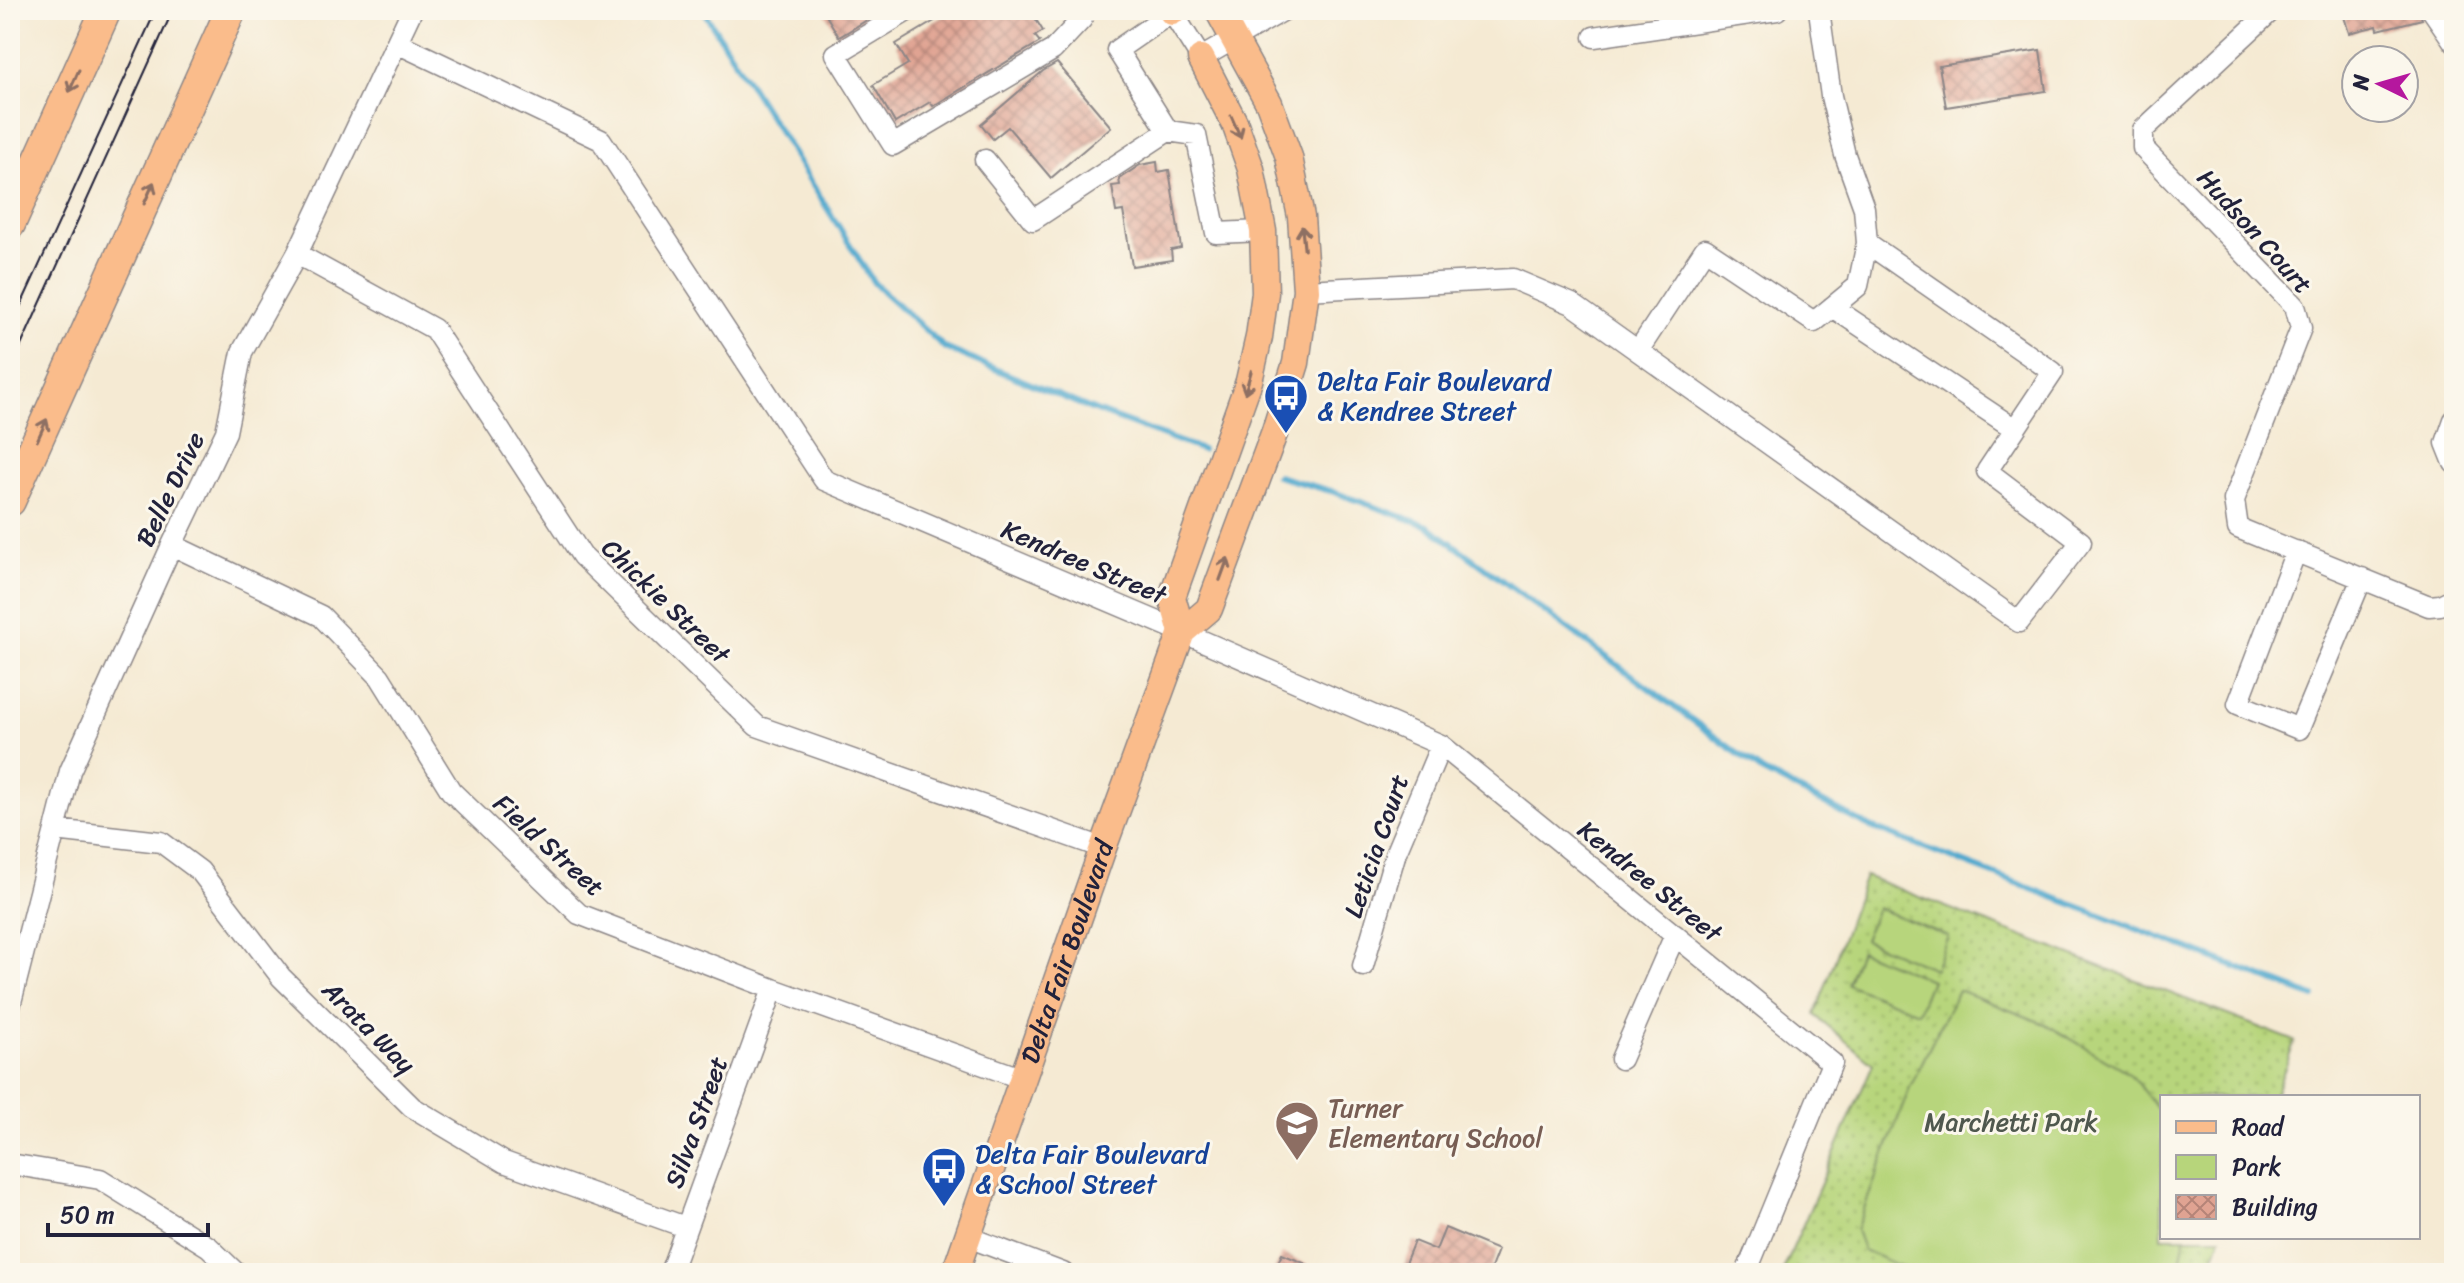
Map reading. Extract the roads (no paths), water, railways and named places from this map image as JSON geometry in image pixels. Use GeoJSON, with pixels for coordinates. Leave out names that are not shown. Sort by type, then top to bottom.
{"type":"FeatureCollection","features":[{"type":"Feature","properties":{"kind":"highway"},"geometry":{"type":"LineString","coordinates":[[10,224],[106,10]]}},
{"type":"Feature","properties":{"kind":"highway"},"geometry":{"type":"LineString","coordinates":[[10,501],[231,10]]}},
{"type":"Feature","properties":{"kind":"main road","name":"Delta Fair Boulevard"},"geometry":{"type":"LineString","coordinates":[[955,1273],[1182,632],[1209,609],[1275,431],[1296,363],[1306,290],[1304,240],[1289,157],[1269,103],[1218,10]]}},
{"type":"Feature","properties":{"kind":"main road"},"geometry":{"type":"LineString","coordinates":[[1182,632],[1172,597],[1241,406],[1259,337],[1265,293],[1263,231],[1251,169],[1244,145],[1201,58]]}},
{"type":"Feature","properties":{"kind":"street","name":"Belle Drive"},"geometry":{"type":"LineString","coordinates":[[10,1006],[70,771],[226,432],[242,352],[297,254],[412,10]]}},
{"type":"Feature","properties":{"kind":"street"},"geometry":{"type":"LineString","coordinates":[[909,10],[836,54],[893,145],[1053,50],[1083,13]]}},
{"type":"Feature","properties":{"kind":"street"},"geometry":{"type":"LineString","coordinates":[[1168,131],[1117,50],[1172,11],[1201,58],[1284,10]]}},
{"type":"Feature","properties":{"kind":"street"},"geometry":{"type":"LineString","coordinates":[[1594,37],[1777,10]]}},
{"type":"Feature","properties":{"kind":"street"},"geometry":{"type":"LineString","coordinates":[[1638,351],[1705,249],[1814,322],[1858,286],[1867,243],[1864,208],[1845,155],[1831,96],[1819,10]]}},
{"type":"Feature","properties":{"kind":"street","name":"Hudson Court"},"geometry":{"type":"LineString","coordinates":[[2272,10],[2143,130],[2143,148],[2295,306],[2301,328],[2234,500],[2238,528],[2429,606],[2440,605],[2454,598]]}},
{"type":"Feature","properties":{"kind":"street"},"geometry":{"type":"LineString","coordinates":[[2432,10],[2454,42]]}},
{"type":"Feature","properties":{"kind":"street","name":"Kendree Street"},"geometry":{"type":"LineString","coordinates":[[397,43],[601,140],[824,480],[1441,745],[1832,1063],[1746,1273]]}},
{"type":"Feature","properties":{"kind":"street"},"geometry":{"type":"LineString","coordinates":[[985,160],[1033,220],[1168,131],[1196,135],[1216,233],[1263,231]]}},
{"type":"Feature","properties":{"kind":"street"},"geometry":{"type":"LineString","coordinates":[[1306,290],[1513,279],[1572,304],[2019,622],[2081,542],[1987,471],[2053,372],[1867,243]]}},
{"type":"Feature","properties":{"kind":"street","name":"Chickie Street"},"geometry":{"type":"LineString","coordinates":[[297,254],[434,329],[582,556],[757,726],[1103,848]]}},
{"type":"Feature","properties":{"kind":"street"},"geometry":{"type":"LineString","coordinates":[[1832,307],[2015,429]]}},
{"type":"Feature","properties":{"kind":"street"},"geometry":{"type":"LineString","coordinates":[[2454,420],[2446,443],[2454,463]]}},
{"type":"Feature","properties":{"kind":"street","name":"Field Street"},"geometry":{"type":"LineString","coordinates":[[172,545],[321,616],[380,677],[451,791],[579,914],[773,989],[1023,1079]]}},
{"type":"Feature","properties":{"kind":"street"},"geometry":{"type":"LineString","coordinates":[[2296,551],[2238,704],[2299,729],[2362,578]]}},
{"type":"Feature","properties":{"kind":"street","name":"Leticia Court"},"geometry":{"type":"LineString","coordinates":[[1363,966],[1396,852],[1441,745]]}},
{"type":"Feature","properties":{"kind":"street","name":"Arata Way"},"geometry":{"type":"LineString","coordinates":[[55,830],[161,842],[200,871],[281,977],[412,1107],[504,1162],[685,1227]]}},
{"type":"Feature","properties":{"kind":"street"},"geometry":{"type":"LineString","coordinates":[[1621,1059],[1675,935]]}},
{"type":"Feature","properties":{"kind":"street","name":"Silva Street"},"geometry":{"type":"LineString","coordinates":[[670,1273],[773,989]]}},
{"type":"Feature","properties":{"kind":"street"},"geometry":{"type":"LineString","coordinates":[[10,1164],[100,1179],[209,1247],[236,1273]]}},
{"type":"Feature","properties":{"kind":"street"},"geometry":{"type":"LineString","coordinates":[[968,1237],[1063,1273]]}},
{"type":"Feature","properties":{"kind":"waterway"},"geometry":{"type":"LineString","coordinates":[[703,10],[874,283],[945,348],[1096,411],[1202,450]]}},
{"type":"Feature","properties":{"kind":"waterway"},"geometry":{"type":"LineString","coordinates":[[1277,476],[1331,491],[1428,526],[1763,772],[1868,826],[2314,997]]}},
{"type":"Feature","properties":{"kind":"tram line"},"geometry":{"type":"LineString","coordinates":[[10,329],[156,10]]}},
{"type":"Feature","properties":{"kind":"tram line"},"geometry":{"type":"LineString","coordinates":[[10,370],[173,10]]}},
{"type":"Feature","properties":{"kind":"place","name":"Delta Fair Boulevard & Kendree Street"},"geometry":{"type":"Point","coordinates":[1286,435]}},
{"type":"Feature","properties":{"kind":"place","name":"Turner Elementary School"},"geometry":{"type":"Point","coordinates":[1297,1162]}},
{"type":"Feature","properties":{"kind":"place","name":"Delta Fair Boulevard & School Street"},"geometry":{"type":"Point","coordinates":[944,1208]}},
{"type":"Feature","properties":{"kind":"park label","name":"Marchetti Park"},"geometry":{"type":"Point","coordinates":[2011,1122]}}]}
